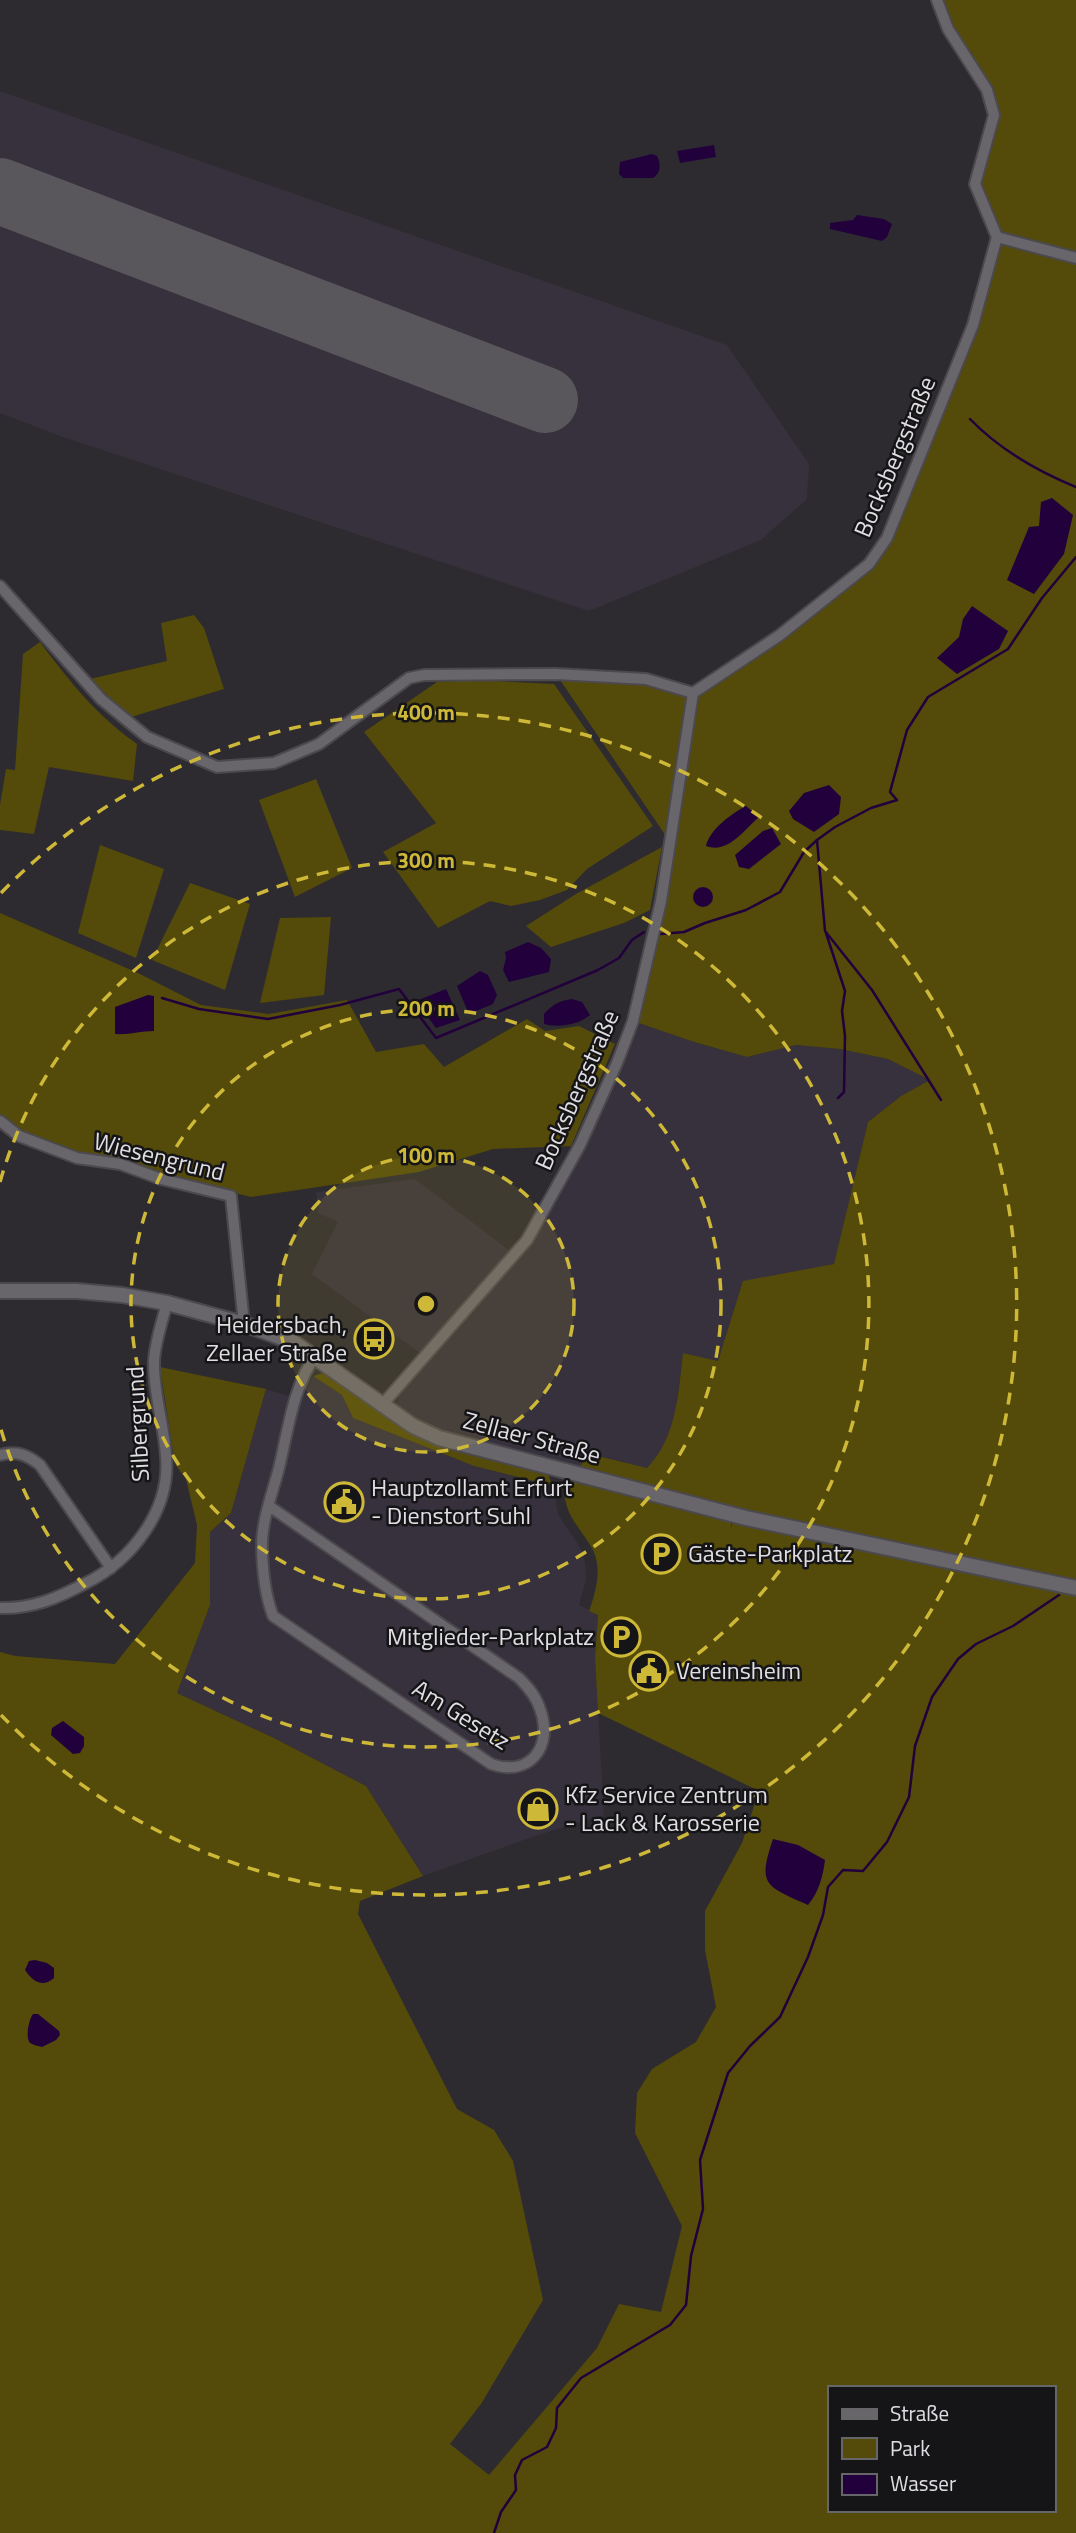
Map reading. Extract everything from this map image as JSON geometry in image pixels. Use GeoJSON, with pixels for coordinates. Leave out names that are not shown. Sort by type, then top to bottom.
{"type":"FeatureCollection","features":[{"type":"Feature","properties":{"kind":"street"},"geometry":{"type":"LineString","coordinates":[[937,0],[948,29],[988,90],[994,115],[975,184],[997,237],[1076,258]]}},
{"type":"Feature","properties":{"kind":"street","name":"Bocksbergstraße"},"geometry":{"type":"LineString","coordinates":[[382,1405],[527,1240],[580,1145],[617,1063],[633,1021],[661,901],[693,693],[780,635],[869,564],[887,538],[972,325],[997,237]]}},
{"type":"Feature","properties":{"kind":"street"},"geometry":{"type":"LineString","coordinates":[[0,586],[101,699],[147,737],[217,767],[274,762],[319,744],[409,678],[424,675],[556,674],[646,679],[693,693]]}},
{"type":"Feature","properties":{"kind":"street"},"geometry":{"type":"LineString","coordinates":[[0,1139],[2,1124]]}},
{"type":"Feature","properties":{"kind":"street","name":"Wiesengrund"},"geometry":{"type":"LineString","coordinates":[[2,1124],[19,1136],[77,1158],[120,1164],[162,1179],[231,1196],[244,1324]]}},
{"type":"Feature","properties":{"kind":"street","name":"Zellaer Straße"},"geometry":{"type":"LineString","coordinates":[[0,1291],[77,1291],[122,1295],[167,1303],[244,1324],[293,1342],[413,1426],[451,1441],[746,1518],[1076,1588]]}},
{"type":"Feature","properties":{"kind":"street","name":"Silbergrund"},"geometry":{"type":"LineString","coordinates":[[0,1608],[40,1604],[55,1599],[111,1568],[137,1543],[148,1527],[163,1493],[166,1457],[155,1360],[167,1303]]}},
{"type":"Feature","properties":{"kind":"street","name":"Am Gesetz"},"geometry":{"type":"LineString","coordinates":[[269,1506],[519,1678],[531,1691],[544,1721],[541,1747],[535,1757],[519,1767],[503,1769],[491,1764],[273,1616],[266,1596],[262,1539],[269,1506],[299,1388],[308,1365],[316,1356]]}},
{"type":"Feature","properties":{"kind":"street"},"geometry":{"type":"LineString","coordinates":[[0,1455],[12,1452],[27,1455],[40,1465],[111,1568]]}},
{"type":"Feature","properties":{"kind":"shaded area"},"geometry":{"type":"Polygon","coordinates":[[[0,91],[727,345],[809,464],[807,499],[761,540],[589,611],[63,437],[0,413],[0,91]]]}},
{"type":"Feature","properties":{"kind":"shaded area"},"geometry":{"type":"Polygon","coordinates":[[[633,1021],[747,1057],[796,1045],[840,1049],[888,1059],[931,1080],[901,1096],[868,1122],[834,1264],[743,1282],[718,1361],[683,1353],[675,1419],[661,1454],[647,1468],[587,1453],[579,1471],[436,1432],[410,1418],[397,1404],[401,1388],[498,1278],[580,1145],[633,1021]]]}},
{"type":"Feature","properties":{"kind":"shaded area"},"geometry":{"type":"Polygon","coordinates":[[[415,1179],[510,1251],[420,1353],[312,1274],[338,1222],[318,1213],[316,1192],[415,1179]]]}},
{"type":"Feature","properties":{"kind":"shaded area"},"geometry":{"type":"Polygon","coordinates":[[[313,1376],[342,1395],[353,1418],[474,1466],[553,1486],[558,1514],[581,1549],[585,1563],[586,1580],[579,1605],[598,1614],[595,1658],[604,1815],[535,1836],[423,1876],[366,1786],[274,1738],[177,1693],[210,1605],[210,1532],[231,1513],[266,1389],[302,1400],[313,1376]]]}},
{"type":"Feature","properties":{"kind":"green space"},"geometry":{"type":"Polygon","coordinates":[[[937,0],[1076,0],[1076,1584],[736,1510],[579,1471],[586,1453],[647,1468],[665,1443],[670,1429],[683,1353],[718,1361],[743,1281],[834,1264],[868,1122],[901,1096],[930,1080],[888,1059],[840,1049],[796,1045],[747,1057],[633,1021],[670,842],[556,674],[646,679],[693,693],[869,564],[938,413],[997,238],[975,184],[994,114],[937,0]]]}},
{"type":"Feature","properties":{"kind":"green space"},"geometry":{"type":"Polygon","coordinates":[[[194,615],[204,628],[224,689],[131,717],[90,679],[167,661],[161,623],[194,615]]]}},
{"type":"Feature","properties":{"kind":"green space"},"geometry":{"type":"Polygon","coordinates":[[[40,642],[84,697],[137,744],[133,781],[49,767],[34,834],[0,830],[0,805],[6,769],[15,770],[23,654],[40,642]]]}},
{"type":"Feature","properties":{"kind":"green space"},"geometry":{"type":"Polygon","coordinates":[[[473,680],[554,684],[653,826],[587,869],[567,890],[540,900],[511,906],[490,901],[438,928],[383,852],[436,823],[364,732],[437,682],[473,680]]]}},
{"type":"Feature","properties":{"kind":"green space"},"geometry":{"type":"Polygon","coordinates":[[[316,779],[352,868],[295,897],[259,800],[316,779]]]}},
{"type":"Feature","properties":{"kind":"green space"},"geometry":{"type":"Polygon","coordinates":[[[100,845],[164,869],[136,958],[78,933],[100,845]]]}},
{"type":"Feature","properties":{"kind":"green space"},"geometry":{"type":"Polygon","coordinates":[[[662,847],[650,910],[624,923],[551,947],[526,926],[576,894],[662,847]]]}},
{"type":"Feature","properties":{"kind":"green space"},"geometry":{"type":"Polygon","coordinates":[[[190,883],[250,904],[225,990],[152,960],[190,883]]]}},
{"type":"Feature","properties":{"kind":"green space"},"geometry":{"type":"Polygon","coordinates":[[[0,913],[138,973],[201,1005],[269,1014],[347,1000],[376,1052],[424,1044],[444,1067],[527,1019],[545,1031],[579,1026],[615,1044],[571,1146],[493,1149],[419,1172],[251,1197],[78,1154],[20,1132],[0,1116],[0,913]]]}},
{"type":"Feature","properties":{"kind":"green space"},"geometry":{"type":"Polygon","coordinates":[[[331,917],[324,995],[260,1003],[280,918],[331,917]]]}},
{"type":"Feature","properties":{"kind":"green space"},"geometry":{"type":"Polygon","coordinates":[[[160,1367],[266,1389],[231,1513],[210,1532],[210,1605],[177,1693],[274,1738],[366,1786],[423,1876],[360,1901],[358,1914],[457,2109],[494,2130],[513,2161],[543,2300],[481,2404],[450,2444],[489,2475],[597,2348],[619,2304],[661,2312],[682,2226],[635,2133],[637,2093],[652,2069],[696,2042],[716,2007],[705,1950],[705,1911],[742,1843],[759,1791],[598,1713],[595,1658],[598,1615],[589,1611],[598,1573],[596,1557],[571,1516],[564,1491],[574,1480],[731,1520],[731,1528],[734,1515],[1076,1588],[1076,2533],[0,2533],[0,1652],[15,1656],[115,1664],[195,1563],[197,1525],[186,1479],[175,1464],[160,1367]]]}},
{"type":"Feature","properties":{"kind":"green space"},"geometry":{"type":"Polygon","coordinates":[[[330,1371],[385,1412],[547,1472],[553,1486],[474,1466],[353,1418],[342,1395],[313,1376],[330,1371]]]}},
{"type":"Feature","properties":{"kind":"water"},"geometry":{"type":"Polygon","coordinates":[[[714,145],[716,157],[680,163],[677,151],[714,145]]]}},
{"type":"Feature","properties":{"kind":"water"},"geometry":{"type":"Polygon","coordinates":[[[652,154],[657,156],[660,165],[658,174],[653,178],[623,178],[619,174],[620,162],[652,154]]]}},
{"type":"Feature","properties":{"kind":"water"},"geometry":{"type":"Polygon","coordinates":[[[857,215],[884,219],[892,224],[887,237],[882,241],[830,229],[830,223],[853,220],[857,215]]]}},
{"type":"Feature","properties":{"kind":"water"},"geometry":{"type":"Polygon","coordinates":[[[1052,498],[1073,515],[1064,554],[1034,594],[1007,580],[1029,527],[1039,526],[1041,502],[1052,498]]]}},
{"type":"Feature","properties":{"kind":"water"},"geometry":{"type":"Polygon","coordinates":[[[972,606],[1008,631],[999,649],[957,674],[937,658],[959,637],[963,619],[972,606]]]}},
{"type":"Feature","properties":{"kind":"water"},"geometry":{"type":"Polygon","coordinates":[[[829,785],[841,797],[839,814],[814,832],[793,819],[789,811],[804,793],[829,785]]]}},
{"type":"Feature","properties":{"kind":"water"},"geometry":{"type":"Polygon","coordinates":[[[746,806],[759,817],[728,844],[714,848],[706,846],[716,828],[746,806]]]}},
{"type":"Feature","properties":{"kind":"water"},"geometry":{"type":"Polygon","coordinates":[[[772,828],[781,844],[749,869],[739,867],[735,855],[763,831],[772,828]]]}},
{"type":"Feature","properties":{"kind":"water"},"geometry":{"type":"Polygon","coordinates":[[[703,887],[710,890],[713,897],[710,904],[703,907],[696,904],[693,897],[696,890],[703,887]]]}},
{"type":"Feature","properties":{"kind":"water"},"geometry":{"type":"Polygon","coordinates":[[[528,942],[541,948],[551,959],[549,972],[509,982],[503,970],[505,952],[528,942]]]}},
{"type":"Feature","properties":{"kind":"water"},"geometry":{"type":"Polygon","coordinates":[[[480,971],[488,975],[497,995],[493,1004],[469,1014],[457,986],[480,971]]]}},
{"type":"Feature","properties":{"kind":"water"},"geometry":{"type":"Polygon","coordinates":[[[446,989],[460,1020],[436,1028],[416,1001],[446,989]]]}},
{"type":"Feature","properties":{"kind":"water"},"geometry":{"type":"Polygon","coordinates":[[[148,995],[154,996],[154,1031],[115,1034],[115,1007],[148,995]]]}},
{"type":"Feature","properties":{"kind":"water"},"geometry":{"type":"Polygon","coordinates":[[[572,999],[582,1002],[590,1015],[568,1025],[544,1024],[544,1014],[550,1008],[572,999]]]}},
{"type":"Feature","properties":{"kind":"water"},"geometry":{"type":"Polygon","coordinates":[[[63,1721],[84,1737],[84,1746],[80,1753],[73,1754],[51,1735],[52,1728],[63,1721]]]}},
{"type":"Feature","properties":{"kind":"water"},"geometry":{"type":"Polygon","coordinates":[[[773,1839],[798,1845],[825,1860],[820,1884],[808,1905],[774,1888],[769,1882],[766,1866],[773,1839]]]}},
{"type":"Feature","properties":{"kind":"water"},"geometry":{"type":"Polygon","coordinates":[[[35,1960],[54,1968],[54,1978],[42,1983],[31,1978],[25,1970],[29,1961],[35,1960]]]}},
{"type":"Feature","properties":{"kind":"water"},"geometry":{"type":"Polygon","coordinates":[[[33,2014],[38,2014],[59,2031],[60,2035],[56,2040],[42,2047],[30,2043],[28,2028],[33,2014]]]}},
{"type":"Feature","properties":{"kind":"waterway"},"geometry":{"type":"LineString","coordinates":[[970,419],[993,440],[1019,458],[1076,487]]}},
{"type":"Feature","properties":{"kind":"waterway"},"geometry":{"type":"LineString","coordinates":[[660,934],[684,932],[746,910],[780,892],[804,852],[817,840],[871,808],[897,800],[890,792],[907,730],[928,697],[1008,649],[1042,598],[1076,557]]}},
{"type":"Feature","properties":{"kind":"waterway"},"geometry":{"type":"LineString","coordinates":[[817,840],[825,931],[872,990],[941,1100]]}},
{"type":"Feature","properties":{"kind":"waterway"},"geometry":{"type":"LineString","coordinates":[[162,998],[199,1009],[268,1019],[340,1005],[399,989],[436,1038],[598,970],[619,958],[632,940],[644,932]]}},
{"type":"Feature","properties":{"kind":"waterway"},"geometry":{"type":"LineString","coordinates":[[826,933],[845,991],[842,1011],[845,1036],[844,1092],[838,1098]]}},
{"type":"Feature","properties":{"kind":"waterway"},"geometry":{"type":"LineString","coordinates":[[494,2533],[501,2512],[516,2490],[515,2475],[522,2460],[547,2447],[556,2428],[557,2408],[581,2378],[670,2325],[686,2305],[691,2256],[703,2209],[700,2160],[728,2073],[750,2046],[780,2017],[808,1957],[823,1915],[828,1887],[843,1870],[863,1871],[887,1842],[909,1797],[915,1746],[932,1697],[958,1659],[976,1644],[1013,1626],[1059,1595]]}},
{"type":"Feature","properties":{"kind":"runway"},"geometry":{"type":"LineString","coordinates":[[0,191],[545,400]]}},
{"type":"Feature","properties":{"kind":"place","name":"Heidersbach, Zellaer Straße"},"geometry":{"type":"Point","coordinates":[374,1339]}},
{"type":"Feature","properties":{"kind":"place","name":"Hauptzollamt Erfurt - Dienstort Suhl"},"geometry":{"type":"Point","coordinates":[344,1502]}},
{"type":"Feature","properties":{"kind":"place","name":"Gäste-Parkplatz"},"geometry":{"type":"Point","coordinates":[661,1554]}},
{"type":"Feature","properties":{"kind":"place","name":"Mitglieder-Parkplatz"},"geometry":{"type":"Point","coordinates":[621,1637]}},
{"type":"Feature","properties":{"kind":"place","name":"Vereinsheim"},"geometry":{"type":"Point","coordinates":[649,1671]}},
{"type":"Feature","properties":{"kind":"place","name":"Kfz Service Zentrum - Lack & Karosserie"},"geometry":{"type":"Point","coordinates":[538,1809]}}]}
